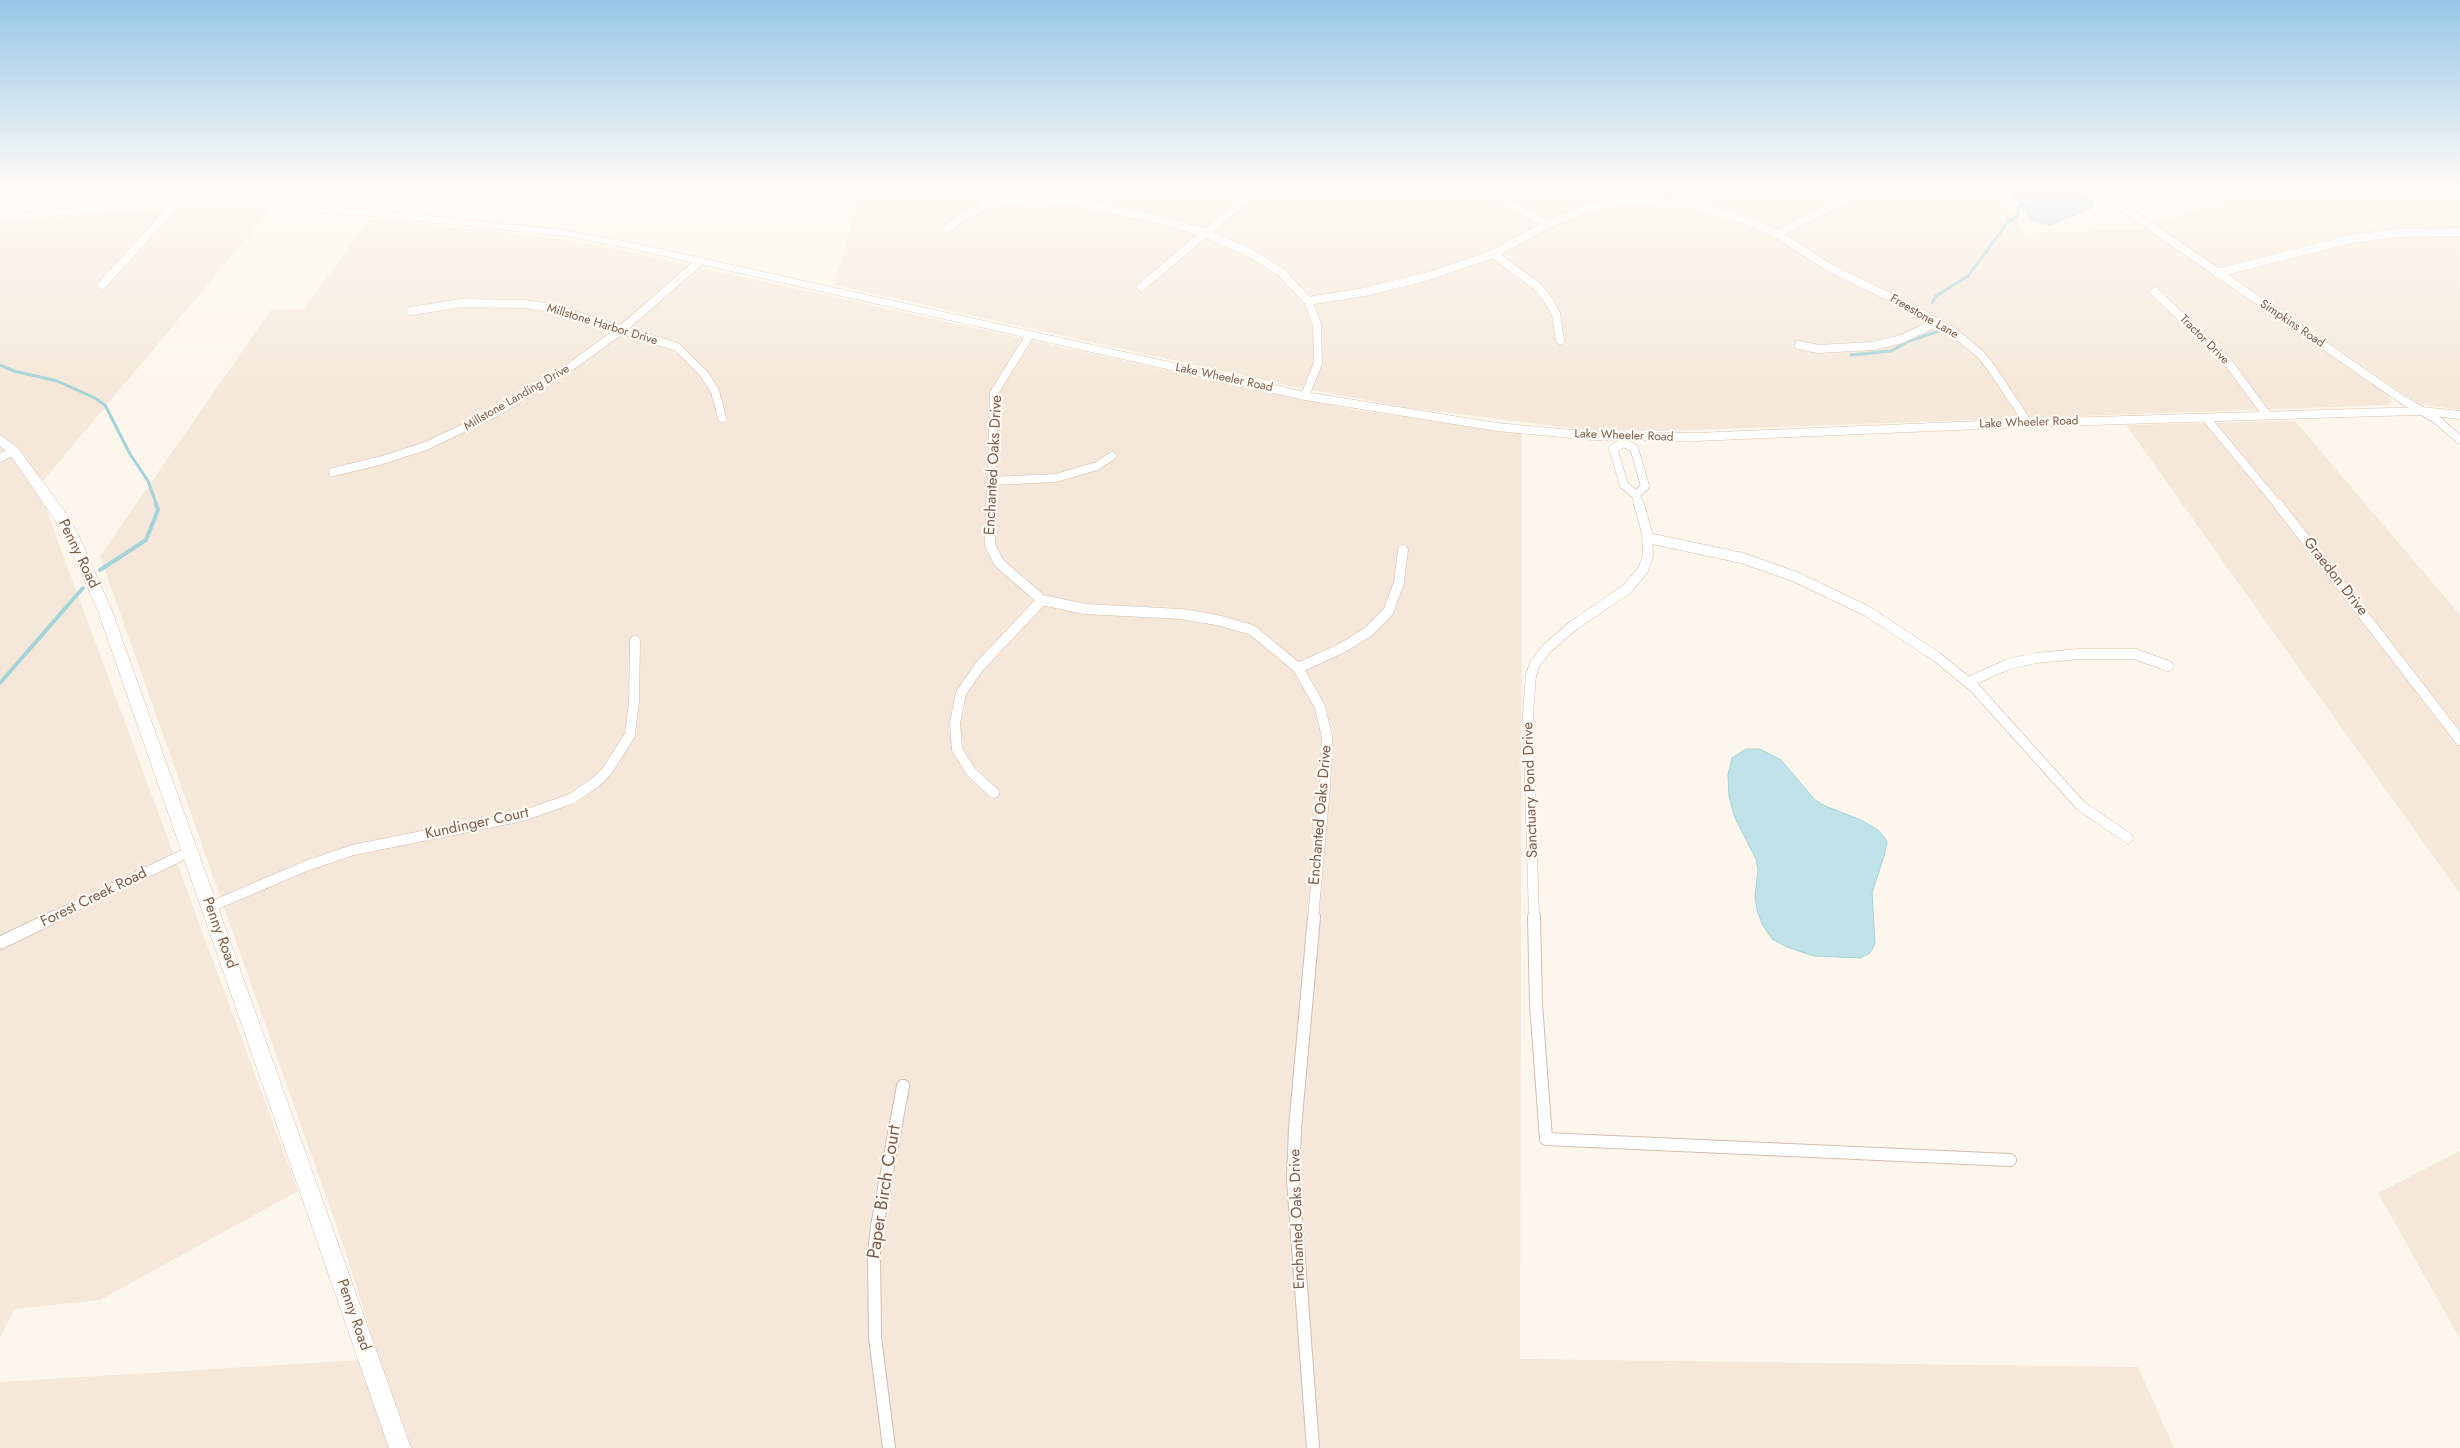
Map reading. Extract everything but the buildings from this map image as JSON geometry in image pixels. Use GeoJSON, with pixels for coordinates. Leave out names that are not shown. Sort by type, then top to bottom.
{"type":"FeatureCollection","features":[{"type":"Feature","properties":{"kind":"street"},"geometry":{"type":"LineString","coordinates":[[102,285],[133,252]]}},
{"type":"Feature","properties":{"kind":"street","name":"Lake Wheeler Road"},"geometry":{"type":"LineString","coordinates":[[654,252],[1305,396],[1498,427],[1623,440],[2267,415],[2422,411],[2460,415]]}},
{"type":"Feature","properties":{"kind":"street"},"geometry":{"type":"LineString","coordinates":[[1141,287],[1183,252]]}},
{"type":"Feature","properties":{"kind":"street"},"geometry":{"type":"LineString","coordinates":[[1245,252],[1265,261],[1293,284],[1308,302],[1317,325],[1319,344],[1318,363],[1305,396]]}},
{"type":"Feature","properties":{"kind":"street","name":"Freestone Lane"},"geometry":{"type":"LineString","coordinates":[[1308,302],[1404,284],[1497,252]]}},
{"type":"Feature","properties":{"kind":"street","name":"Freestone Lane"},"geometry":{"type":"LineString","coordinates":[[1804,252],[1830,268],[1938,322],[1959,335],[1990,366],[2028,423]]}},
{"type":"Feature","properties":{"kind":"street","name":"Simpkins Road"},"geometry":{"type":"LineString","coordinates":[[2186,252],[2436,419],[2460,440]]}},
{"type":"Feature","properties":{"kind":"street"},"geometry":{"type":"LineString","coordinates":[[2217,273],[2301,252]]}},
{"type":"Feature","properties":{"kind":"street"},"geometry":{"type":"LineString","coordinates":[[1493,254],[1537,286],[1549,301],[1556,314],[1560,340]]}},
{"type":"Feature","properties":{"kind":"street","name":"Millstone Landing Drive"},"geometry":{"type":"LineString","coordinates":[[333,472],[379,461],[457,432],[534,390],[622,330],[700,261]]}},
{"type":"Feature","properties":{"kind":"street","name":"Tractor Drive"},"geometry":{"type":"LineString","coordinates":[[2155,292],[2227,361],[2267,415]]}},
{"type":"Feature","properties":{"kind":"street","name":"Millstone Harbor Drive"},"geometry":{"type":"LineString","coordinates":[[411,311],[462,303],[524,304],[552,308],[677,347],[704,374],[712,385],[722,418]]}},
{"type":"Feature","properties":{"kind":"street"},"geometry":{"type":"LineString","coordinates":[[1799,346],[1818,348],[1872,346],[1902,339],[1938,322]]}},
{"type":"Feature","properties":{"kind":"street","name":"Enchanted Oaks Drive"},"geometry":{"type":"LineString","coordinates":[[1030,335],[994,393],[990,545],[999,563],[1042,600],[1085,609],[1181,614],[1217,620],[1252,630],[1298,668],[1320,705],[1328,737],[1296,1118],[1293,1180],[1312,1448]]}},
{"type":"Feature","properties":{"kind":"street","name":"Graedon Drive"},"geometry":{"type":"LineString","coordinates":[[2206,418],[2282,509],[2460,740]]}},
{"type":"Feature","properties":{"kind":"street","name":"Penny Road"},"geometry":{"type":"LineString","coordinates":[[0,439],[7,455],[62,518],[92,579],[119,650],[400,1448]]}},
{"type":"Feature","properties":{"kind":"street"},"geometry":{"type":"LineString","coordinates":[[1623,440],[1634,448],[1645,486],[1636,495]]}},
{"type":"Feature","properties":{"kind":"street","name":"Sanctuary Pond Drive"},"geometry":{"type":"LineString","coordinates":[[1623,440],[1613,448],[1624,485],[1636,495],[1648,538],[1648,556],[1643,570],[1627,589],[1574,625],[1547,648],[1535,664],[1531,675],[1528,714],[1536,1004],[1546,1139],[1584,1138],[2010,1160]]}},
{"type":"Feature","properties":{"kind":"street"},"geometry":{"type":"LineString","coordinates":[[993,482],[1056,478],[1097,466],[1112,456]]}},
{"type":"Feature","properties":{"kind":"street"},"geometry":{"type":"LineString","coordinates":[[1648,538],[1742,558],[1796,577],[1867,611],[1938,657],[1968,682],[2081,806],[2128,838]]}},
{"type":"Feature","properties":{"kind":"street"},"geometry":{"type":"LineString","coordinates":[[1298,668],[1342,648],[1368,632],[1388,612],[1399,583],[1403,550]]}},
{"type":"Feature","properties":{"kind":"street"},"geometry":{"type":"LineString","coordinates":[[994,793],[972,772],[957,749],[955,723],[961,693],[979,667],[1042,600]]}},
{"type":"Feature","properties":{"kind":"street","name":"Kundinger Court"},"geometry":{"type":"LineString","coordinates":[[210,907],[289,873],[353,850],[522,816],[571,799],[596,782],[607,771],[617,758],[630,734],[634,702],[634,641]]}},
{"type":"Feature","properties":{"kind":"street"},"geometry":{"type":"LineString","coordinates":[[1968,682],[2009,664],[2079,654],[2135,654],[2168,666]]}},
{"type":"Feature","properties":{"kind":"street","name":"Forest Creek Road"},"geometry":{"type":"LineString","coordinates":[[0,943],[189,852]]}},
{"type":"Feature","properties":{"kind":"street","name":"Paper Birch Court"},"geometry":{"type":"LineString","coordinates":[[889,1448],[875,1336],[874,1254],[877,1226],[903,1086]]}},
{"type":"Feature","properties":{"kind":"shaded area"},"geometry":{"type":"Polygon","coordinates":[[[0,252],[235,252],[38,487],[298,1191],[100,1300],[14,1309],[0,1338],[0,252]]]}},
{"type":"Feature","properties":{"kind":"shaded area"},"geometry":{"type":"Polygon","coordinates":[[[345,252],[627,252],[1302,400],[1370,412],[1522,433],[1520,1359],[2138,1367],[2174,1448],[0,1448],[0,1382],[379,1359],[344,1247],[100,556],[271,310],[304,309],[345,252]]]}},
{"type":"Feature","properties":{"kind":"shaded area"},"geometry":{"type":"Polygon","coordinates":[[[844,252],[2180,252],[2389,396],[2392,402],[2388,405],[1663,431],[1587,430],[1409,408],[1290,386],[834,285],[844,252]]]}},
{"type":"Feature","properties":{"kind":"shaded area"},"geometry":{"type":"Polygon","coordinates":[[[2194,252],[2460,252],[2460,410],[2419,404],[2194,252]]]}},
{"type":"Feature","properties":{"kind":"shaded area"},"geometry":{"type":"Polygon","coordinates":[[[2295,421],[2460,615],[2460,894],[2126,425],[2295,421]]]}},
{"type":"Feature","properties":{"kind":"shaded area"},"geometry":{"type":"Polygon","coordinates":[[[2460,1151],[2460,1339],[2378,1193],[2460,1151]]]}},
{"type":"Feature","properties":{"kind":"water"},"geometry":{"type":"Polygon","coordinates":[[[1746,749],[1760,749],[1781,760],[1815,800],[1825,806],[1861,820],[1878,830],[1885,838],[1887,842],[1884,856],[1872,893],[1875,944],[1870,953],[1860,958],[1814,956],[1787,947],[1772,939],[1762,924],[1755,896],[1758,869],[1756,859],[1735,818],[1729,797],[1728,775],[1732,758],[1746,749]]]}},
{"type":"Feature","properties":{"kind":"waterway"},"geometry":{"type":"LineString","coordinates":[[1932,303],[1936,296],[1968,276],[1986,252]]}},
{"type":"Feature","properties":{"kind":"waterway"},"geometry":{"type":"LineString","coordinates":[[1851,355],[1891,351],[1909,341],[1939,331]]}},
{"type":"Feature","properties":{"kind":"waterway"},"geometry":{"type":"LineString","coordinates":[[0,365],[14,371],[57,381],[95,398],[105,405],[130,454],[148,481],[157,506]]}},
{"type":"Feature","properties":{"kind":"waterway"},"geometry":{"type":"LineString","coordinates":[[100,570],[146,540],[158,510],[156,504]]}},
{"type":"Feature","properties":{"kind":"waterway"},"geometry":{"type":"LineString","coordinates":[[0,683],[83,588]]}}]}
